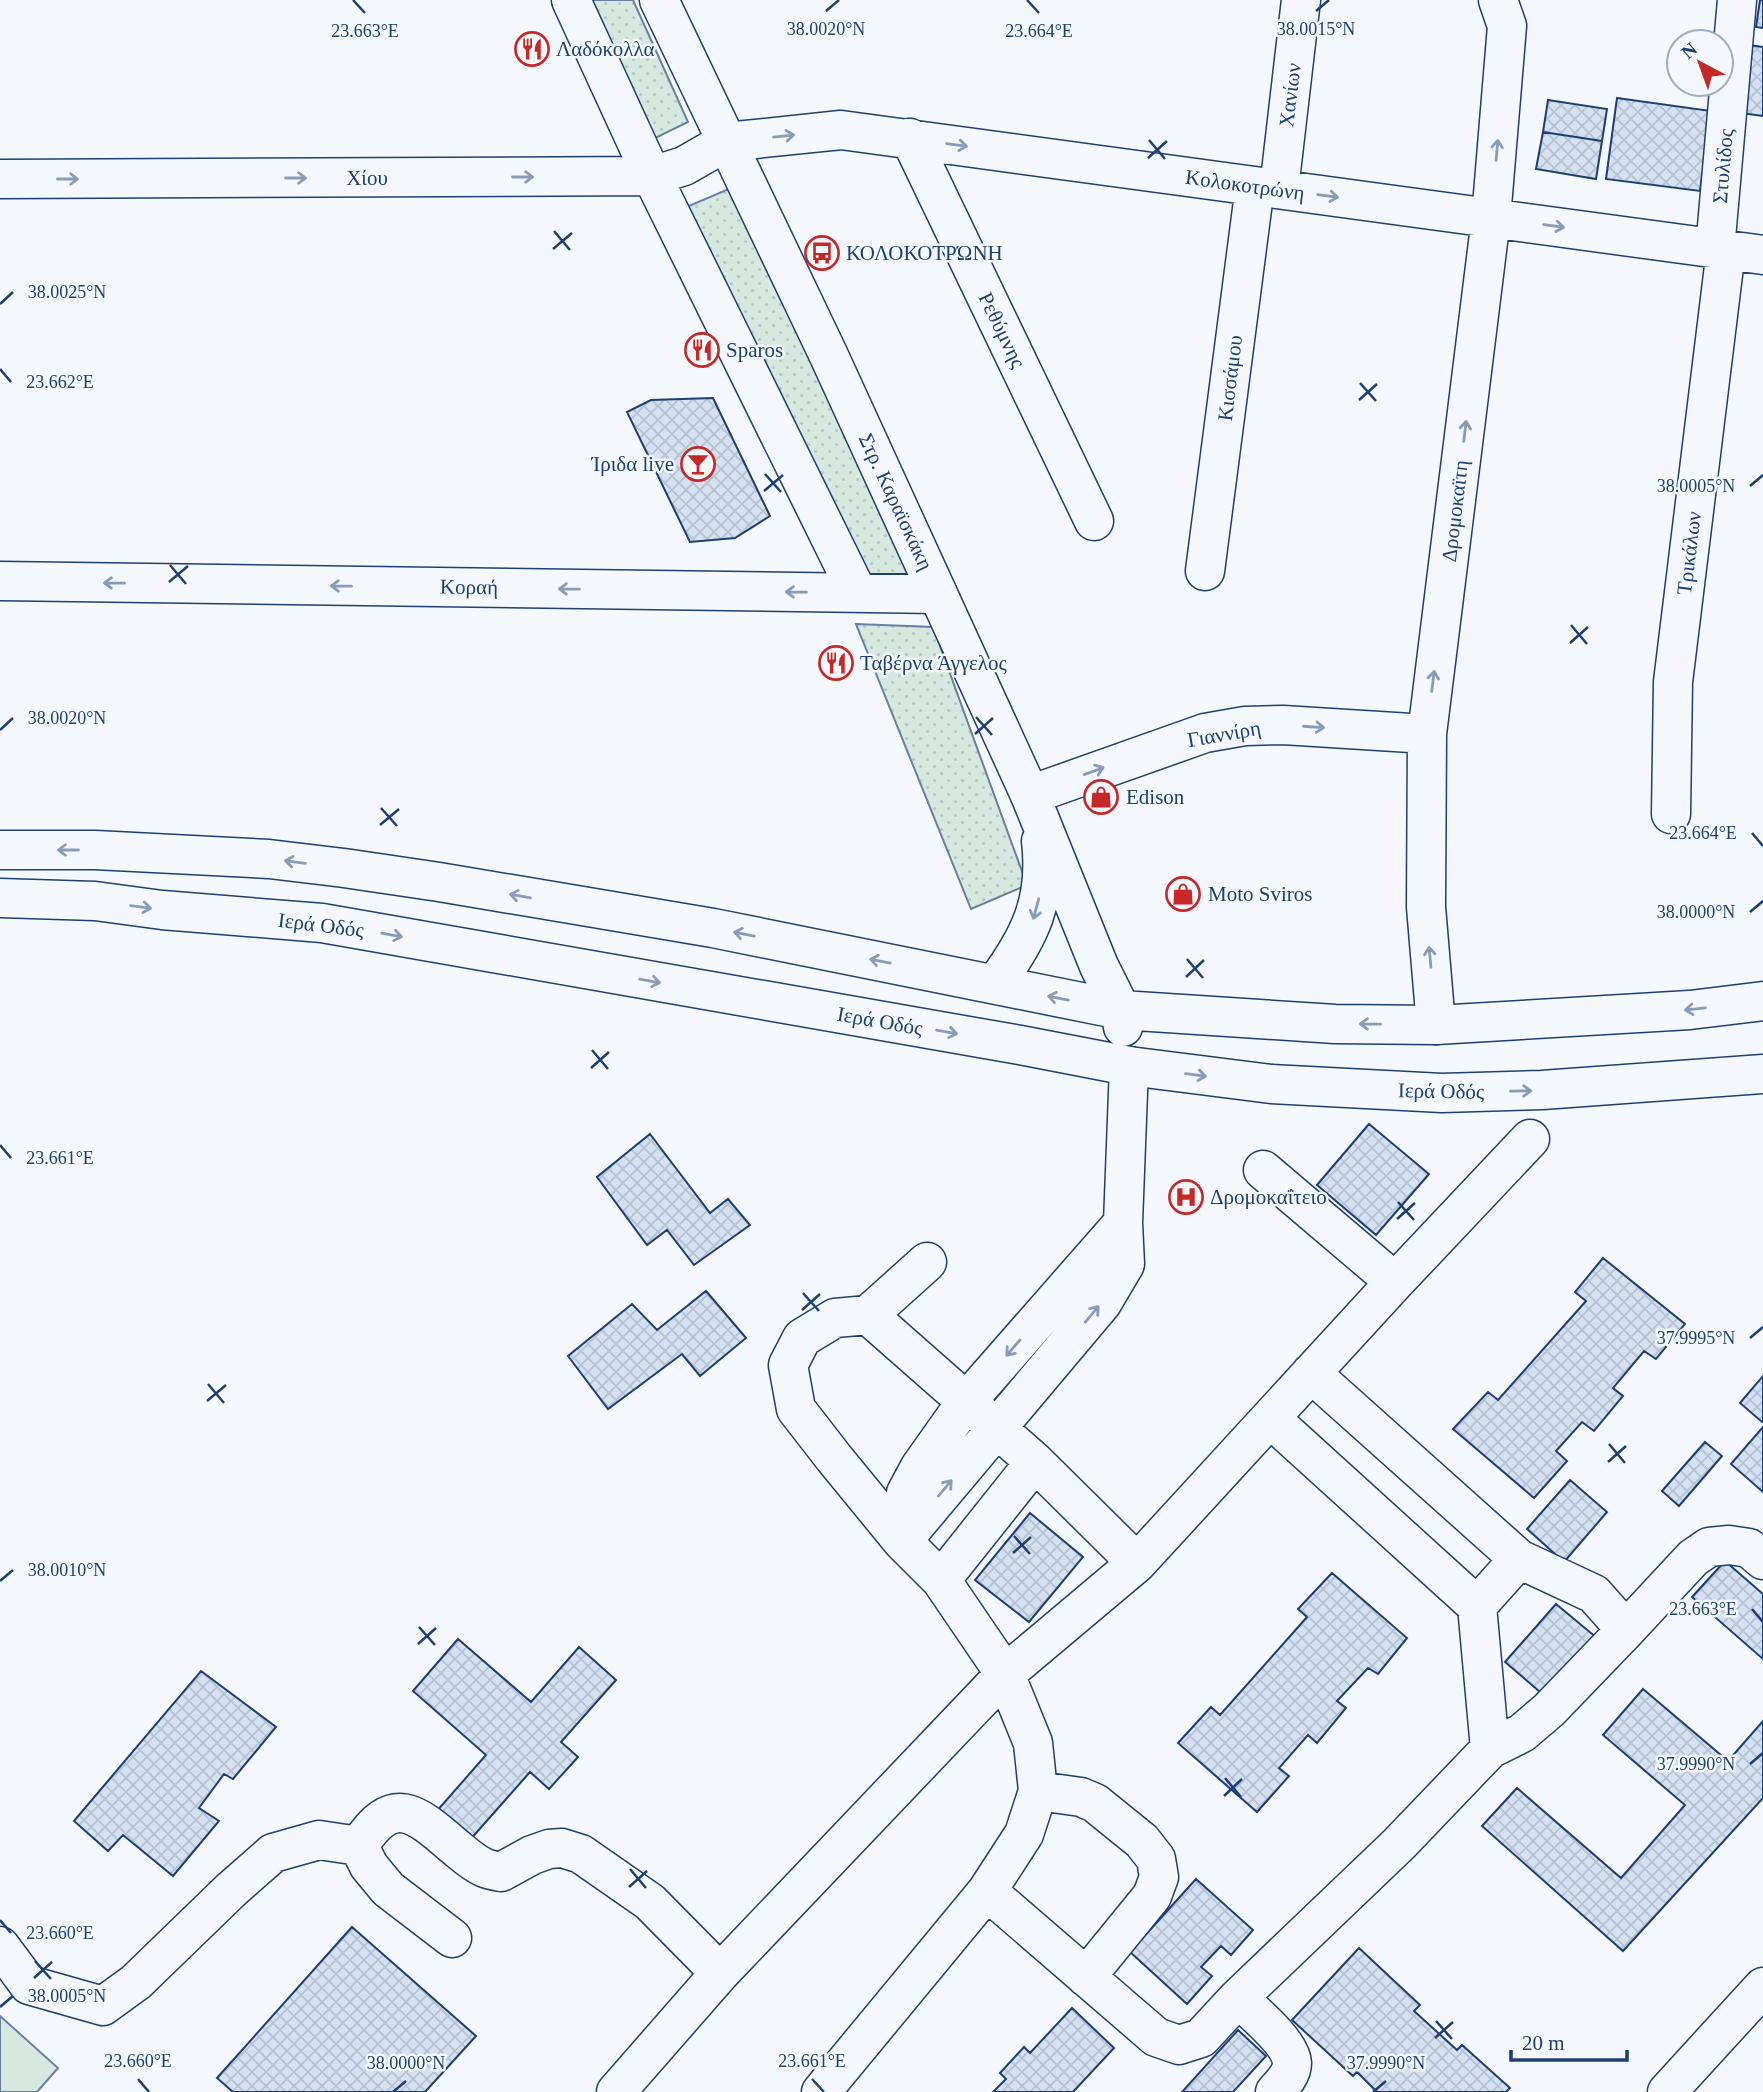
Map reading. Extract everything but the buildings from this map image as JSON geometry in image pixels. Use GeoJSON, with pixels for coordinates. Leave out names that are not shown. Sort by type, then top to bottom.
{"type":"FeatureCollection","features":[{"type":"Feature","properties":{"kind":"street"},"geometry":{"type":"LineString","coordinates":[[571,0],[652,176],[857,592]]}},
{"type":"Feature","properties":{"kind":"street","name":"Στρ. Καραϊσκάκη"},"geometry":{"type":"LineString","coordinates":[[659,0],[829,356],[1030,794],[1099,966],[1121,1010],[1129,1066],[1123,1223],[1125,1264],[1101,1303],[902,1541]]}},
{"type":"Feature","properties":{"kind":"street","name":"Χανίων"},"geometry":{"type":"LineString","coordinates":[[1267,188],[1301,0]]}},
{"type":"Feature","properties":{"kind":"street","name":"Δρομοκαϊτη"},"geometry":{"type":"LineString","coordinates":[[1436,1025],[1426,907],[1427,734],[1491,218],[1507,26],[1498,0]]}},
{"type":"Feature","properties":{"kind":"street","name":"Στυλίδος"},"geometry":{"type":"LineString","coordinates":[[1735,251],[1737,0]]}},
{"type":"Feature","properties":{"kind":"street","name":"Κολοκοτρώνη"},"geometry":{"type":"LineString","coordinates":[[726,142],[841,130],[1735,251]]}},
{"type":"Feature","properties":{"kind":"street","name":"Ρεθύμνης"},"geometry":{"type":"LineString","coordinates":[[910,138],[1094,521]]}},
{"type":"Feature","properties":{"kind":"street","name":"Χίου"},"geometry":{"type":"LineString","coordinates":[[0,179],[652,176],[684,166],[726,142]]}},
{"type":"Feature","properties":{"kind":"street","name":"Κισσάμου"},"geometry":{"type":"LineString","coordinates":[[1205,570],[1267,188]]}},
{"type":"Feature","properties":{"kind":"street","name":"Τρικάλων"},"geometry":{"type":"LineString","coordinates":[[1671,814],[1673,682],[1735,251]]}},
{"type":"Feature","properties":{"kind":"street","name":"Κοραή"},"geometry":{"type":"LineString","coordinates":[[0,581],[938,594]]}},
{"type":"Feature","properties":{"kind":"street","name":"Γιαννίρη"},"geometry":{"type":"LineString","coordinates":[[1030,794],[1205,733],[1245,726],[1283,725],[1427,734]]}},
{"type":"Feature","properties":{"kind":"street"},"geometry":{"type":"LineString","coordinates":[[995,984],[1019,951],[1033,921],[1041,890],[1042,847],[1030,794]]}},
{"type":"Feature","properties":{"kind":"street"},"geometry":{"type":"LineString","coordinates":[[0,850],[95,850],[269,859],[344,868],[713,928],[1121,1010],[1335,1024],[1436,1025],[1690,1010],[1763,1001]]}},
{"type":"Feature","properties":{"kind":"street","name":"Ιερά Οδός"},"geometry":{"type":"LineString","coordinates":[[0,898],[95,901],[321,923],[1129,1066],[1271,1084],[1442,1093],[1542,1090],[1763,1074]]}},
{"type":"Feature","properties":{"kind":"street"},"geometry":{"type":"LineString","coordinates":[[616,2092],[720,1973],[1005,1674],[1137,1563],[1530,1139]]}},
{"type":"Feature","properties":{"kind":"street"},"geometry":{"type":"LineString","coordinates":[[1263,1170],[1395,1282]]}},
{"type":"Feature","properties":{"kind":"street"},"geometry":{"type":"LineString","coordinates":[[902,1541],[906,1493],[920,1467],[965,1402],[1123,1223]]}},
{"type":"Feature","properties":{"kind":"street"},"geometry":{"type":"LineString","coordinates":[[821,2092],[987,1891],[1024,1834],[1038,1791],[1033,1743],[1005,1674],[941,1580],[902,1541],[796,1409],[788,1365],[802,1338],[835,1318],[869,1315],[927,1262]]}},
{"type":"Feature","properties":{"kind":"street"},"geometry":{"type":"LineString","coordinates":[[869,1315],[1035,1462],[1137,1563]]}},
{"type":"Feature","properties":{"kind":"street"},"geometry":{"type":"LineString","coordinates":[[1311,1373],[1519,1559],[1594,1594],[1626,1630]]}},
{"type":"Feature","properties":{"kind":"street"},"geometry":{"type":"LineString","coordinates":[[1270,1418],[1477,1606],[1490,1749]]}},
{"type":"Feature","properties":{"kind":"street"},"geometry":{"type":"LineString","coordinates":[[941,1580],[1035,1462]]}},
{"type":"Feature","properties":{"kind":"street"},"geometry":{"type":"LineString","coordinates":[[987,1891],[1156,2037],[1179,2045],[1201,2038],[1238,1998],[1399,1844],[1490,1749],[1522,1733],[1549,1710],[1693,1558],[1709,1547],[1729,1545],[1749,1548],[1763,1560]]}},
{"type":"Feature","properties":{"kind":"street"},"geometry":{"type":"LineString","coordinates":[[1477,1606],[1519,1559]]}},
{"type":"Feature","properties":{"kind":"street"},"geometry":{"type":"LineString","coordinates":[[1038,1791],[1081,1797],[1095,1803],[1142,1841],[1156,1859],[1159,1877],[1152,1896],[1086,1977]]}},
{"type":"Feature","properties":{"kind":"street"},"geometry":{"type":"LineString","coordinates":[[359,1846],[370,1828],[379,1820],[391,1813],[403,1812],[426,1823],[468,1858],[485,1868],[501,1872],[549,1849],[562,1848],[581,1854],[650,1902],[720,1973]]}},
{"type":"Feature","properties":{"kind":"street"},"geometry":{"type":"LineString","coordinates":[[0,1946],[29,1985],[103,2006],[136,1982],[273,1853],[319,1840],[359,1846]]}},
{"type":"Feature","properties":{"kind":"street"},"geometry":{"type":"LineString","coordinates":[[359,1846],[369,1866],[388,1889],[452,1938]]}},
{"type":"Feature","properties":{"kind":"street"},"geometry":{"type":"LineString","coordinates":[[1667,2092],[1763,1987]]}},
{"type":"Feature","properties":{"kind":"street"},"geometry":{"type":"LineString","coordinates":[[1238,1998],[1286,2048],[1292,2062],[1289,2076],[1275,2092]]}},
{"type":"Feature","properties":{"kind":"shaded area"},"geometry":{"type":"Polygon","coordinates":[[[579,0],[633,0],[688,122],[645,143],[579,0]]]}},
{"type":"Feature","properties":{"kind":"shaded area"},"geometry":{"type":"Polygon","coordinates":[[[731,188],[919,590],[859,589],[677,211],[731,188]]]}},
{"type":"Feature","properties":{"kind":"shaded area"},"geometry":{"type":"Polygon","coordinates":[[[856,624],[933,627],[1027,885],[971,909],[856,624]]]}},
{"type":"Feature","properties":{"kind":"shaded area"},"geometry":{"type":"Polygon","coordinates":[[[0,2016],[58,2068],[37,2092],[0,2092],[0,2016]]]}},
{"type":"Feature","properties":{"kind":"place","name":"Λαδόκολλα"},"geometry":{"type":"Point","coordinates":[532,49]}},
{"type":"Feature","properties":{"kind":"place","name":"ΚΟΛΟΚΟΤΡΏΝΗ"},"geometry":{"type":"Point","coordinates":[822,253]}},
{"type":"Feature","properties":{"kind":"place","name":"Sparos"},"geometry":{"type":"Point","coordinates":[702,350]}},
{"type":"Feature","properties":{"kind":"place","name":"Ίριδα live"},"geometry":{"type":"Point","coordinates":[698,464]}},
{"type":"Feature","properties":{"kind":"place","name":"Ταβέρνα Άγγελος"},"geometry":{"type":"Point","coordinates":[836,663]}},
{"type":"Feature","properties":{"kind":"place","name":"Edison"},"geometry":{"type":"Point","coordinates":[1101,797]}},
{"type":"Feature","properties":{"kind":"place","name":"Moto Sviros"},"geometry":{"type":"Point","coordinates":[1183,894]}},
{"type":"Feature","properties":{"kind":"place","name":"Δρομοκαΐτειο"},"geometry":{"type":"Point","coordinates":[1186,1197]}}]}
